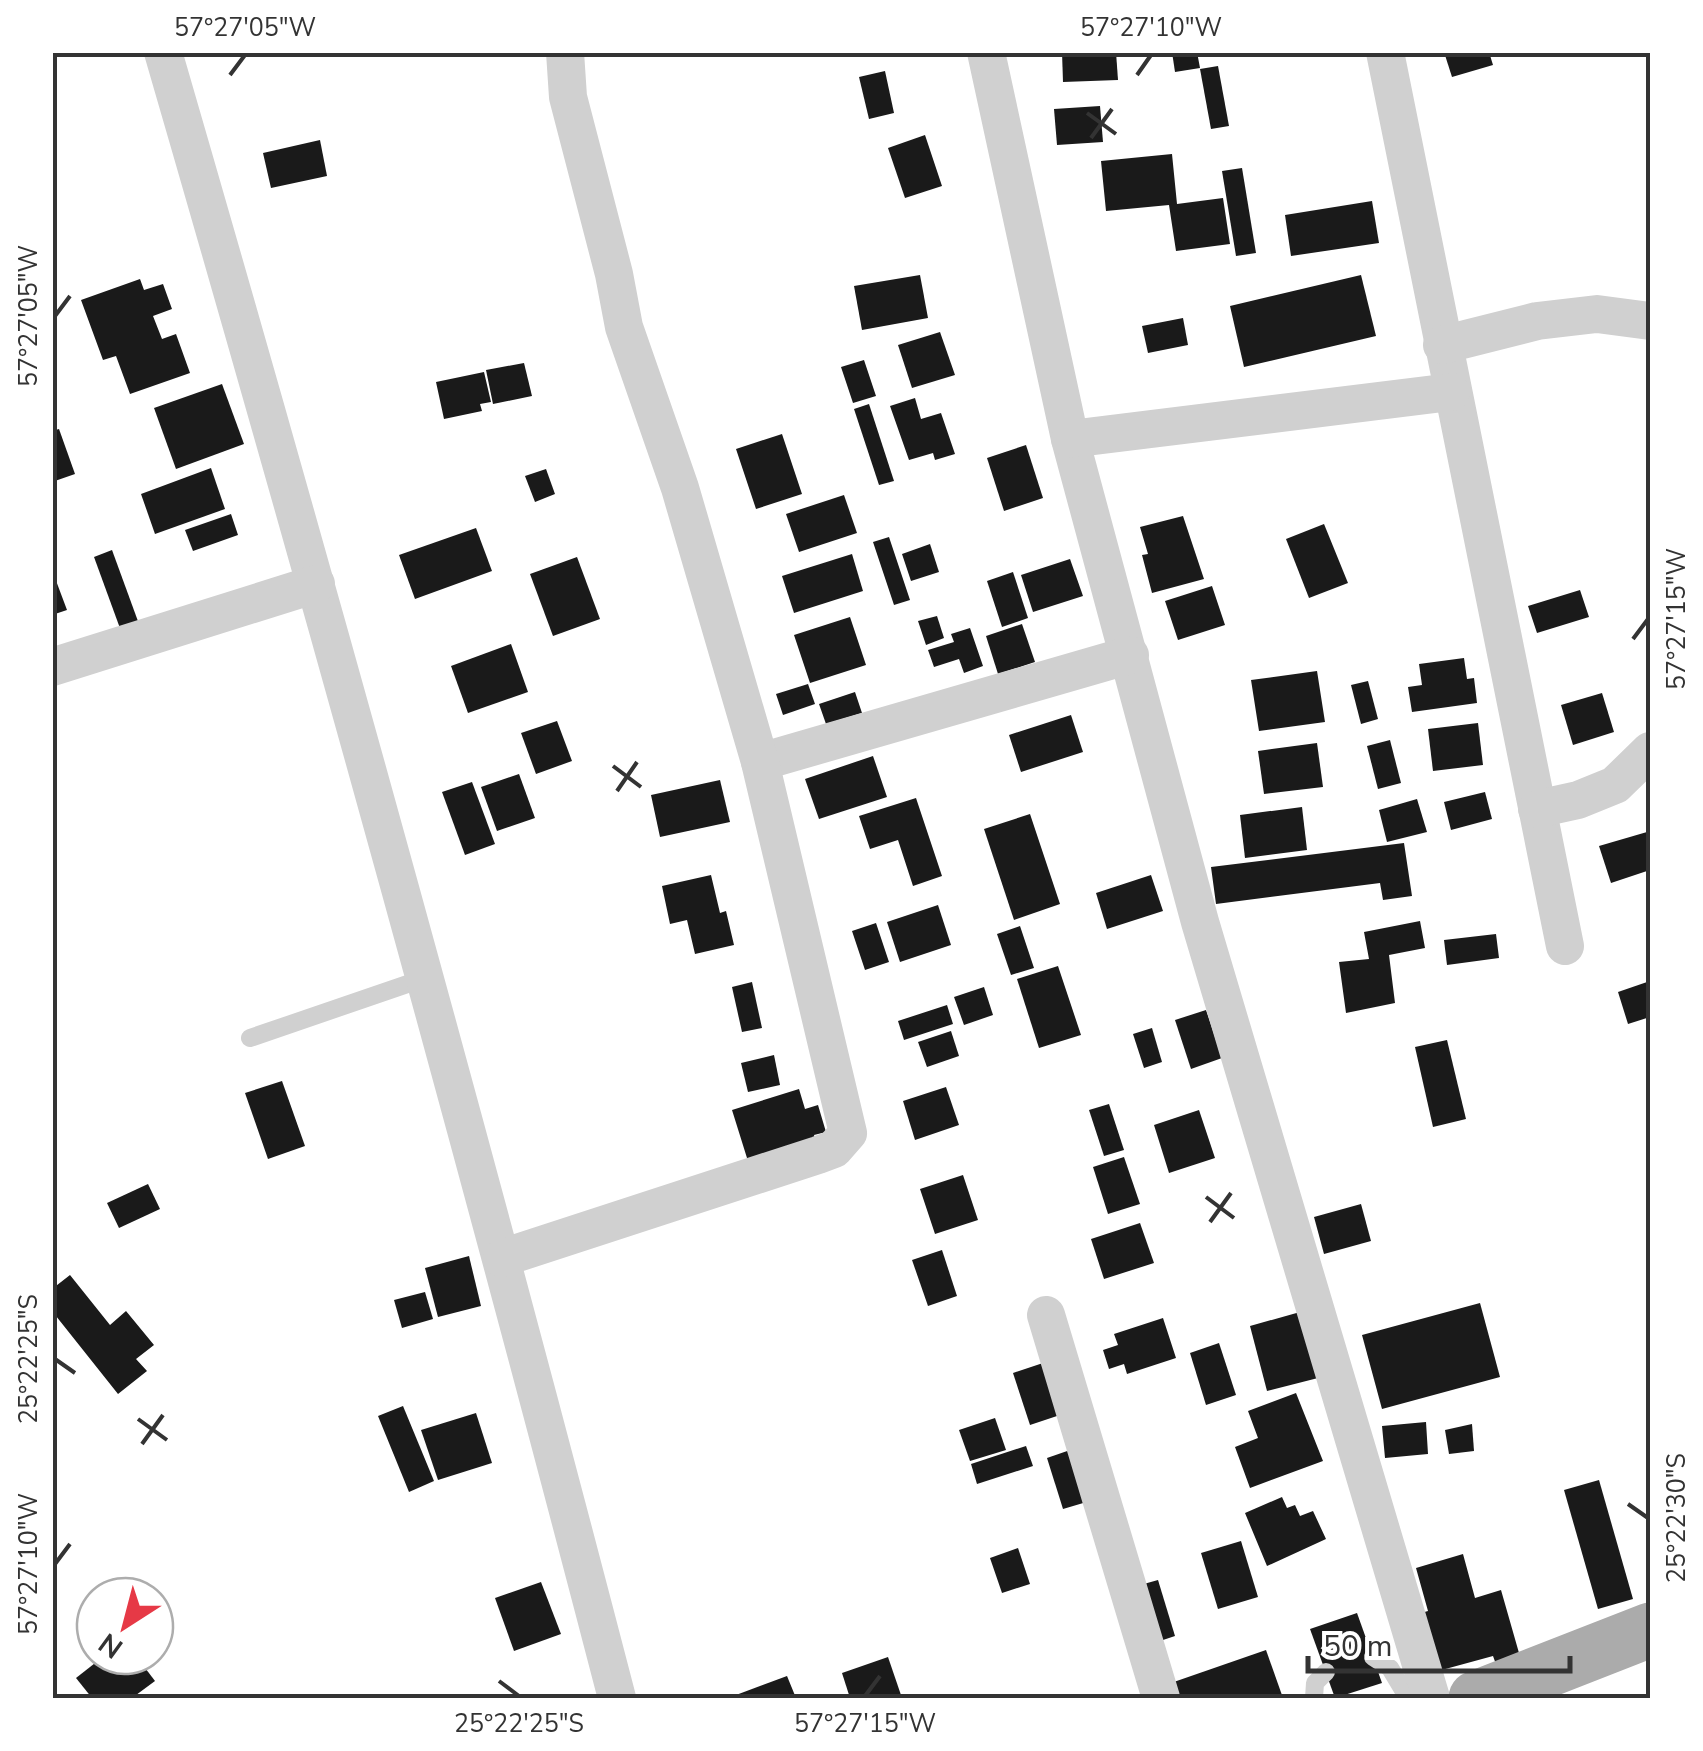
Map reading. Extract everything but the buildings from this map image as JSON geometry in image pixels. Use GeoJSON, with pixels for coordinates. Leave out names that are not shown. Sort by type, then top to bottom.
{"type":"FeatureCollection","features":[{"type":"Feature","properties":{"kind":"main road"},"geometry":{"type":"LineString","coordinates":[[1476,1698],[1650,1630]]}},
{"type":"Feature","properties":{"kind":"street"},"geometry":{"type":"LineString","coordinates":[[162,52],[426,978],[617,1698]]}},
{"type":"Feature","properties":{"kind":"street"},"geometry":{"type":"LineString","coordinates":[[502,1258],[818,1155],[834,1149],[848,1133],[760,762],[680,488],[624,327],[568,98],[564,52]]}},
{"type":"Feature","properties":{"kind":"street"},"geometry":{"type":"LineString","coordinates":[[986,52],[1070,439],[1200,922],[1431,1698]]}},
{"type":"Feature","properties":{"kind":"street"},"geometry":{"type":"LineString","coordinates":[[1385,52],[1565,946]]}},
{"type":"Feature","properties":{"kind":"street"},"geometry":{"type":"LineString","coordinates":[[1442,345],[1537,321],[1597,314],[1650,321]]}},
{"type":"Feature","properties":{"kind":"street"},"geometry":{"type":"LineString","coordinates":[[1070,439],[1451,392]]}},
{"type":"Feature","properties":{"kind":"street"},"geometry":{"type":"LineString","coordinates":[[52,667],[316,584]]}},
{"type":"Feature","properties":{"kind":"street"},"geometry":{"type":"LineString","coordinates":[[760,762],[1130,654]]}},
{"type":"Feature","properties":{"kind":"street"},"geometry":{"type":"LineString","coordinates":[[1537,809],[1578,800],[1615,785],[1650,751]]}},
{"type":"Feature","properties":{"kind":"street"},"geometry":{"type":"LineString","coordinates":[[1046,1315],[1161,1698]]}},
{"type":"Feature","properties":{"kind":"lane"},"geometry":{"type":"LineString","coordinates":[[250,1038],[426,978]]}},
{"type":"Feature","properties":{"kind":"lane"},"geometry":{"type":"LineString","coordinates":[[1373,1658],[1390,1668],[1408,1698]]}},
{"type":"Feature","properties":{"kind":"lane"},"geometry":{"type":"LineString","coordinates":[[1314,1698],[1316,1683],[1326,1672]]}}]}
